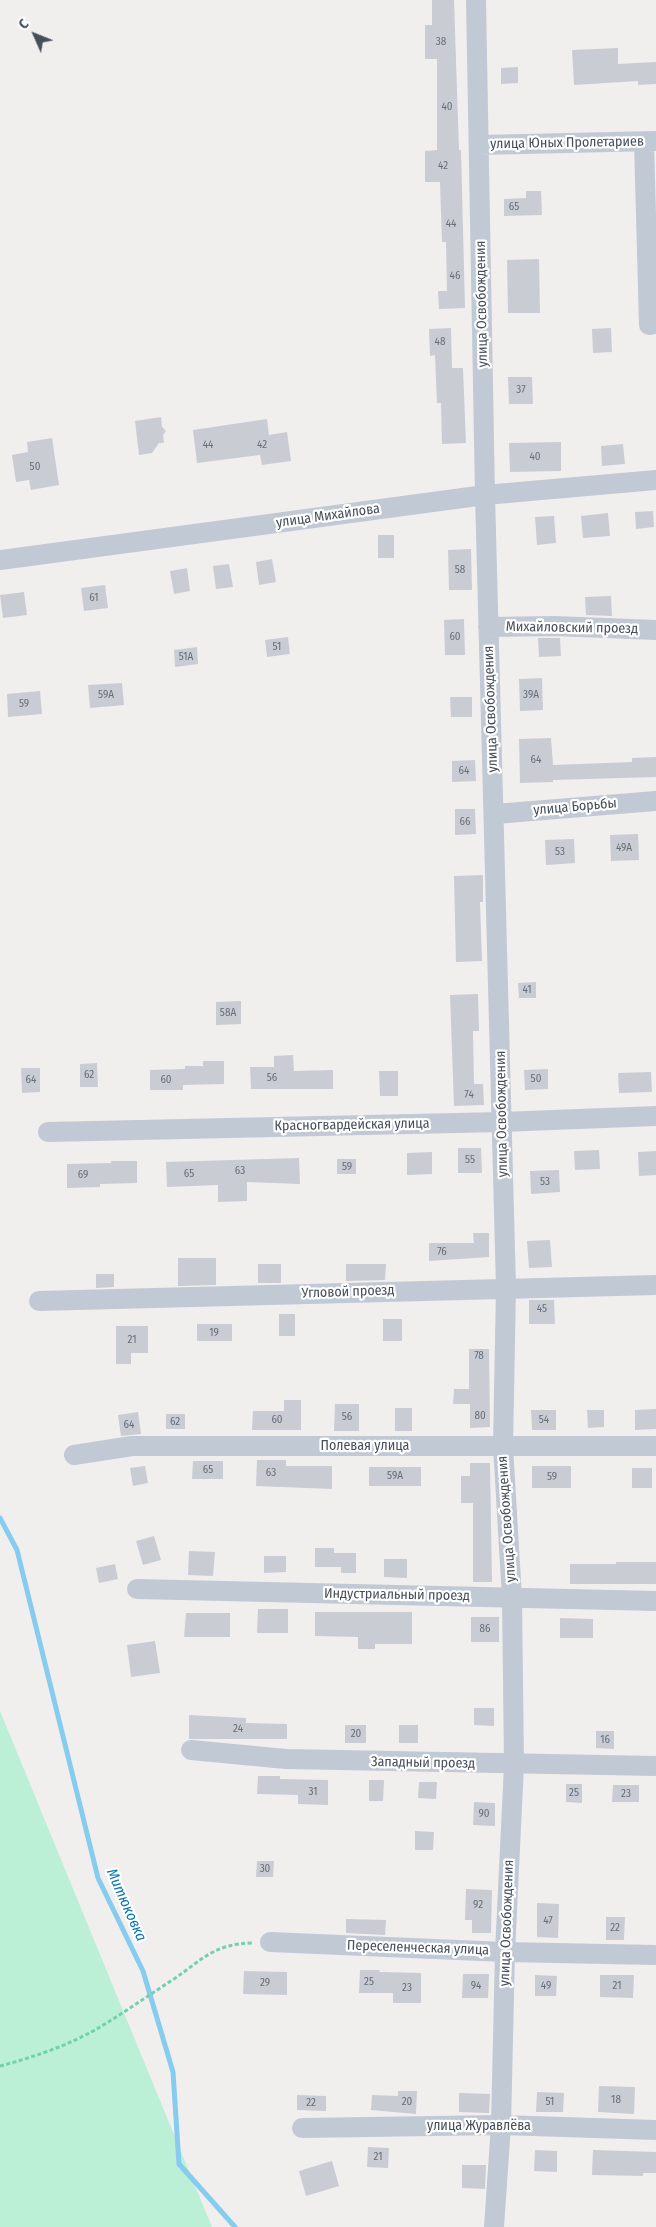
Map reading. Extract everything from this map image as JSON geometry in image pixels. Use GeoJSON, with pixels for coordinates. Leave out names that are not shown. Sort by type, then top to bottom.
{"type":"FeatureCollection","features":[{"type":"Feature","properties":{"kind":"street","name":"улица Освобождения"},"geometry":{"type":"LineString","coordinates":[[476,0],[488,627],[495,814],[506,1288],[503,1446],[512,1598],[514,1765],[505,1952],[501,2125],[494,2227]]}},
{"type":"Feature","properties":{"kind":"street","name":"улица Юных Пролетариев"},"geometry":{"type":"LineString","coordinates":[[479,145],[650,142]]}},
{"type":"Feature","properties":{"kind":"street"},"geometry":{"type":"LineString","coordinates":[[650,142],[649,325],[656,324]]}},
{"type":"Feature","properties":{"kind":"street","name":"улица Михайлова"},"geometry":{"type":"LineString","coordinates":[[0,560],[485,495],[656,480]]}},
{"type":"Feature","properties":{"kind":"street","name":"Михайловский проезд"},"geometry":{"type":"LineString","coordinates":[[488,627],[554,626],[656,630]]}},
{"type":"Feature","properties":{"kind":"street","name":"улица Борьбы"},"geometry":{"type":"LineString","coordinates":[[495,814],[656,801]]}},
{"type":"Feature","properties":{"kind":"street","name":"Красногвардейская улица"},"geometry":{"type":"LineString","coordinates":[[48,1132],[502,1122],[656,1116]]}},
{"type":"Feature","properties":{"kind":"street","name":"Угловой проезд"},"geometry":{"type":"LineString","coordinates":[[39,1301],[656,1285]]}},
{"type":"Feature","properties":{"kind":"street","name":"Полевая улица"},"geometry":{"type":"LineString","coordinates":[[74,1455],[132,1446],[656,1446]]}},
{"type":"Feature","properties":{"kind":"street","name":"Индустриальный проезд"},"geometry":{"type":"LineString","coordinates":[[137,1589],[656,1602]]}},
{"type":"Feature","properties":{"kind":"street","name":"Западный проезд"},"geometry":{"type":"LineString","coordinates":[[191,1750],[286,1759],[514,1765],[656,1766]]}},
{"type":"Feature","properties":{"kind":"street","name":"Переселенческая улица"},"geometry":{"type":"LineString","coordinates":[[270,1942],[505,1952],[656,1955]]}},
{"type":"Feature","properties":{"kind":"street","name":"улица Журавлёва"},"geometry":{"type":"LineString","coordinates":[[302,2128],[501,2125],[656,2130]]}},
{"type":"Feature","properties":{"kind":"path"},"geometry":{"type":"LineString","coordinates":[[0,2066],[36,2056],[98,2028],[177,1977],[208,1954],[237,1943],[270,1942]]}},
{"type":"Feature","properties":{"kind":"green space"},"geometry":{"type":"Polygon","coordinates":[[[0,1711],[212,2227],[0,2227],[0,1711]]]}},
{"type":"Feature","properties":{"kind":"building"},"geometry":{"type":"Polygon","coordinates":[[[432,0],[454,0],[459,150],[461,150],[465,308],[439,309],[438,291],[447,291],[446,242],[442,242],[440,182],[425,182],[425,151],[437,150],[437,59],[425,59],[425,25],[432,25],[432,0]]]}},
{"type":"Feature","properties":{"kind":"building"},"geometry":{"type":"Polygon","coordinates":[[[618,48],[618,64],[656,62],[656,84],[638,85],[638,81],[574,85],[572,50],[618,48]]]}},
{"type":"Feature","properties":{"kind":"building"},"geometry":{"type":"Polygon","coordinates":[[[518,67],[518,83],[501,84],[501,68],[518,67]]]}},
{"type":"Feature","properties":{"kind":"building"},"geometry":{"type":"Polygon","coordinates":[[[526,191],[541,191],[542,215],[504,216],[504,199],[526,198],[526,191]]]}},
{"type":"Feature","properties":{"kind":"building"},"geometry":{"type":"Polygon","coordinates":[[[539,259],[540,313],[508,313],[507,260],[539,259]]]}},
{"type":"Feature","properties":{"kind":"building"},"geometry":{"type":"Polygon","coordinates":[[[451,328],[452,368],[463,368],[466,443],[442,444],[441,403],[437,403],[435,355],[430,356],[429,329],[451,328]]]}},
{"type":"Feature","properties":{"kind":"building"},"geometry":{"type":"Polygon","coordinates":[[[611,328],[612,352],[593,353],[592,329],[611,328]]]}},
{"type":"Feature","properties":{"kind":"building"},"geometry":{"type":"Polygon","coordinates":[[[508,377],[532,377],[533,404],[509,404],[508,377]]]}},
{"type":"Feature","properties":{"kind":"building"},"geometry":{"type":"Polygon","coordinates":[[[161,417],[162,427],[166,431],[163,435],[164,443],[159,443],[152,453],[139,455],[135,421],[161,417]]]}},
{"type":"Feature","properties":{"kind":"building"},"geometry":{"type":"Polygon","coordinates":[[[267,419],[269,435],[287,432],[291,461],[262,465],[260,455],[197,463],[193,430],[267,419]]]}},
{"type":"Feature","properties":{"kind":"building"},"geometry":{"type":"Polygon","coordinates":[[[52,438],[59,485],[31,490],[29,480],[16,482],[12,455],[28,452],[27,442],[52,438]]]}},
{"type":"Feature","properties":{"kind":"building"},"geometry":{"type":"Polygon","coordinates":[[[561,442],[561,471],[510,472],[509,443],[561,442]]]}},
{"type":"Feature","properties":{"kind":"building"},"geometry":{"type":"Polygon","coordinates":[[[623,444],[625,464],[602,466],[601,446],[623,444]]]}},
{"type":"Feature","properties":{"kind":"building"},"geometry":{"type":"Polygon","coordinates":[[[653,511],[654,527],[636,529],[635,512],[653,511]]]}},
{"type":"Feature","properties":{"kind":"building"},"geometry":{"type":"Polygon","coordinates":[[[608,513],[610,536],[583,538],[581,516],[608,513]]]}},
{"type":"Feature","properties":{"kind":"building"},"geometry":{"type":"Polygon","coordinates":[[[554,516],[556,543],[537,545],[535,517],[554,516]]]}},
{"type":"Feature","properties":{"kind":"building"},"geometry":{"type":"Polygon","coordinates":[[[378,535],[394,535],[394,558],[378,558],[378,535]]]}},
{"type":"Feature","properties":{"kind":"building"},"geometry":{"type":"Polygon","coordinates":[[[471,549],[472,590],[449,590],[448,550],[471,549]]]}},
{"type":"Feature","properties":{"kind":"building"},"geometry":{"type":"Polygon","coordinates":[[[272,559],[276,582],[259,585],[256,562],[272,559]]]}},
{"type":"Feature","properties":{"kind":"building"},"geometry":{"type":"Polygon","coordinates":[[[229,564],[233,587],[216,589],[213,566],[229,564]]]}},
{"type":"Feature","properties":{"kind":"building"},"geometry":{"type":"Polygon","coordinates":[[[187,568],[190,591],[174,594],[170,571],[187,568]]]}},
{"type":"Feature","properties":{"kind":"building"},"geometry":{"type":"Polygon","coordinates":[[[105,585],[108,608],[84,611],[81,588],[105,585]]]}},
{"type":"Feature","properties":{"kind":"building"},"geometry":{"type":"Polygon","coordinates":[[[24,592],[27,615],[3,618],[0,595],[24,592]]]}},
{"type":"Feature","properties":{"kind":"building"},"geometry":{"type":"Polygon","coordinates":[[[611,596],[612,616],[586,615],[585,597],[611,596]]]}},
{"type":"Feature","properties":{"kind":"building"},"geometry":{"type":"Polygon","coordinates":[[[464,619],[465,655],[445,655],[444,620],[464,619]]]}},
{"type":"Feature","properties":{"kind":"building"},"geometry":{"type":"Polygon","coordinates":[[[288,637],[290,654],[267,657],[265,640],[288,637]]]}},
{"type":"Feature","properties":{"kind":"building"},"geometry":{"type":"Polygon","coordinates":[[[538,638],[560,638],[561,656],[539,657],[538,638]]]}},
{"type":"Feature","properties":{"kind":"building"},"geometry":{"type":"Polygon","coordinates":[[[197,647],[198,664],[175,667],[174,650],[197,647]]]}},
{"type":"Feature","properties":{"kind":"building"},"geometry":{"type":"Polygon","coordinates":[[[542,678],[543,710],[520,711],[519,679],[542,678]]]}},
{"type":"Feature","properties":{"kind":"building"},"geometry":{"type":"Polygon","coordinates":[[[122,683],[124,705],[90,708],[88,685],[122,683]]]}},
{"type":"Feature","properties":{"kind":"building"},"geometry":{"type":"Polygon","coordinates":[[[40,691],[42,714],[8,717],[7,694],[40,691]]]}},
{"type":"Feature","properties":{"kind":"building"},"geometry":{"type":"Polygon","coordinates":[[[450,697],[472,697],[472,717],[451,717],[450,697]]]}},
{"type":"Feature","properties":{"kind":"building"},"geometry":{"type":"Polygon","coordinates":[[[551,738],[553,765],[632,762],[632,758],[656,757],[656,777],[553,780],[553,782],[520,783],[519,739],[551,738]]]}},
{"type":"Feature","properties":{"kind":"building"},"geometry":{"type":"Polygon","coordinates":[[[475,760],[476,781],[452,782],[452,761],[475,760]]]}},
{"type":"Feature","properties":{"kind":"building"},"geometry":{"type":"Polygon","coordinates":[[[455,809],[475,809],[476,834],[455,835],[455,809]]]}},
{"type":"Feature","properties":{"kind":"building"},"geometry":{"type":"Polygon","coordinates":[[[638,834],[639,860],[611,861],[610,835],[638,834]]]}},
{"type":"Feature","properties":{"kind":"building"},"geometry":{"type":"Polygon","coordinates":[[[574,839],[575,863],[546,865],[545,840],[574,839]]]}},
{"type":"Feature","properties":{"kind":"building"},"geometry":{"type":"Polygon","coordinates":[[[483,875],[483,902],[480,902],[482,961],[456,962],[454,876],[483,875]]]}},
{"type":"Feature","properties":{"kind":"building"},"geometry":{"type":"Polygon","coordinates":[[[536,982],[536,998],[519,998],[518,983],[536,982]]]}},
{"type":"Feature","properties":{"kind":"building"},"geometry":{"type":"Polygon","coordinates":[[[478,994],[479,1031],[473,1031],[474,1084],[483,1084],[484,1105],[454,1106],[450,995],[478,994]]]}},
{"type":"Feature","properties":{"kind":"building"},"geometry":{"type":"Polygon","coordinates":[[[241,1001],[241,1024],[216,1025],[216,1002],[241,1001]]]}},
{"type":"Feature","properties":{"kind":"building"},"geometry":{"type":"Polygon","coordinates":[[[293,1055],[294,1071],[333,1070],[333,1089],[251,1089],[250,1067],[274,1067],[274,1056],[293,1055]]]}},
{"type":"Feature","properties":{"kind":"building"},"geometry":{"type":"Polygon","coordinates":[[[203,1061],[224,1061],[224,1084],[183,1085],[183,1090],[150,1090],[150,1070],[185,1069],[185,1066],[203,1066],[203,1061]]]}},
{"type":"Feature","properties":{"kind":"building"},"geometry":{"type":"Polygon","coordinates":[[[97,1063],[98,1087],[80,1087],[80,1064],[97,1063]]]}},
{"type":"Feature","properties":{"kind":"building"},"geometry":{"type":"Polygon","coordinates":[[[21,1068],[40,1068],[40,1092],[22,1093],[21,1068]]]}},
{"type":"Feature","properties":{"kind":"building"},"geometry":{"type":"Polygon","coordinates":[[[548,1069],[548,1089],[525,1090],[524,1070],[548,1069]]]}},
{"type":"Feature","properties":{"kind":"building"},"geometry":{"type":"Polygon","coordinates":[[[379,1071],[398,1071],[398,1096],[380,1096],[379,1071]]]}},
{"type":"Feature","properties":{"kind":"building"},"geometry":{"type":"Polygon","coordinates":[[[651,1072],[652,1092],[619,1093],[618,1073],[651,1072]]]}},
{"type":"Feature","properties":{"kind":"building"},"geometry":{"type":"Polygon","coordinates":[[[458,1148],[481,1148],[482,1173],[458,1173],[458,1148]]]}},
{"type":"Feature","properties":{"kind":"building"},"geometry":{"type":"Polygon","coordinates":[[[599,1150],[600,1169],[575,1170],[574,1151],[599,1150]]]}},
{"type":"Feature","properties":{"kind":"building"},"geometry":{"type":"Polygon","coordinates":[[[656,1151],[656,1175],[639,1176],[638,1152],[656,1151]]]}},
{"type":"Feature","properties":{"kind":"building"},"geometry":{"type":"Polygon","coordinates":[[[432,1152],[432,1174],[407,1175],[407,1153],[432,1152]]]}},
{"type":"Feature","properties":{"kind":"building"},"geometry":{"type":"Polygon","coordinates":[[[299,1158],[300,1184],[247,1182],[247,1201],[218,1202],[218,1185],[167,1187],[166,1162],[299,1158]]]}},
{"type":"Feature","properties":{"kind":"building"},"geometry":{"type":"Polygon","coordinates":[[[337,1159],[356,1159],[356,1174],[337,1174],[337,1159]]]}},
{"type":"Feature","properties":{"kind":"building"},"geometry":{"type":"Polygon","coordinates":[[[111,1161],[137,1161],[137,1183],[100,1184],[100,1187],[67,1188],[67,1164],[111,1163],[111,1161]]]}},
{"type":"Feature","properties":{"kind":"building"},"geometry":{"type":"Polygon","coordinates":[[[559,1170],[560,1192],[531,1194],[530,1171],[559,1170]]]}},
{"type":"Feature","properties":{"kind":"building"},"geometry":{"type":"Polygon","coordinates":[[[473,1233],[489,1233],[489,1257],[429,1261],[429,1243],[474,1243],[473,1233]]]}},
{"type":"Feature","properties":{"kind":"building"},"geometry":{"type":"Polygon","coordinates":[[[550,1240],[552,1267],[529,1268],[527,1241],[550,1240]]]}},
{"type":"Feature","properties":{"kind":"building"},"geometry":{"type":"Polygon","coordinates":[[[178,1258],[216,1258],[216,1285],[178,1286],[178,1258]]]}},
{"type":"Feature","properties":{"kind":"building"},"geometry":{"type":"Polygon","coordinates":[[[258,1264],[281,1264],[281,1283],[258,1283],[258,1264]]]}},
{"type":"Feature","properties":{"kind":"building"},"geometry":{"type":"Polygon","coordinates":[[[346,1264],[386,1264],[385,1280],[346,1281],[346,1264]]]}},
{"type":"Feature","properties":{"kind":"building"},"geometry":{"type":"Polygon","coordinates":[[[96,1274],[114,1274],[114,1287],[96,1288],[96,1274]]]}},
{"type":"Feature","properties":{"kind":"building"},"geometry":{"type":"Polygon","coordinates":[[[529,1300],[554,1300],[555,1324],[529,1324],[529,1300]]]}},
{"type":"Feature","properties":{"kind":"building"},"geometry":{"type":"Polygon","coordinates":[[[279,1314],[295,1314],[295,1336],[279,1336],[279,1314]]]}},
{"type":"Feature","properties":{"kind":"building"},"geometry":{"type":"Polygon","coordinates":[[[383,1319],[402,1319],[402,1341],[383,1341],[383,1319]]]}},
{"type":"Feature","properties":{"kind":"building"},"geometry":{"type":"Polygon","coordinates":[[[197,1324],[232,1324],[232,1341],[197,1341],[197,1324]]]}},
{"type":"Feature","properties":{"kind":"building"},"geometry":{"type":"Polygon","coordinates":[[[116,1326],[148,1326],[148,1353],[131,1353],[131,1364],[116,1364],[116,1326]]]}},
{"type":"Feature","properties":{"kind":"building"},"geometry":{"type":"Polygon","coordinates":[[[469,1349],[489,1349],[490,1427],[470,1428],[470,1404],[453,1404],[454,1389],[469,1389],[469,1349]]]}},
{"type":"Feature","properties":{"kind":"building"},"geometry":{"type":"Polygon","coordinates":[[[284,1400],[301,1400],[301,1430],[252,1430],[253,1411],[284,1411],[284,1400]]]}},
{"type":"Feature","properties":{"kind":"building"},"geometry":{"type":"Polygon","coordinates":[[[335,1404],[359,1404],[359,1431],[334,1431],[335,1404]]]}},
{"type":"Feature","properties":{"kind":"building"},"geometry":{"type":"Polygon","coordinates":[[[395,1408],[412,1408],[412,1431],[395,1431],[395,1408]]]}},
{"type":"Feature","properties":{"kind":"building"},"geometry":{"type":"Polygon","coordinates":[[[656,1409],[656,1429],[635,1430],[635,1410],[656,1409]]]}},
{"type":"Feature","properties":{"kind":"building"},"geometry":{"type":"Polygon","coordinates":[[[531,1410],[556,1410],[556,1430],[532,1430],[531,1410]]]}},
{"type":"Feature","properties":{"kind":"building"},"geometry":{"type":"Polygon","coordinates":[[[587,1410],[604,1410],[604,1427],[588,1428],[587,1410]]]}},
{"type":"Feature","properties":{"kind":"building"},"geometry":{"type":"Polygon","coordinates":[[[138,1412],[141,1434],[121,1436],[118,1415],[138,1412]]]}},
{"type":"Feature","properties":{"kind":"building"},"geometry":{"type":"Polygon","coordinates":[[[166,1414],[185,1414],[185,1429],[166,1429],[166,1414]]]}},
{"type":"Feature","properties":{"kind":"building"},"geometry":{"type":"Polygon","coordinates":[[[257,1460],[286,1460],[286,1466],[332,1466],[332,1489],[256,1486],[257,1460]]]}},
{"type":"Feature","properties":{"kind":"building"},"geometry":{"type":"Polygon","coordinates":[[[193,1461],[223,1461],[223,1479],[192,1479],[193,1461]]]}},
{"type":"Feature","properties":{"kind":"building"},"geometry":{"type":"Polygon","coordinates":[[[470,1463],[490,1463],[492,1582],[473,1582],[473,1503],[461,1503],[461,1476],[470,1476],[470,1463]]]}},
{"type":"Feature","properties":{"kind":"building"},"geometry":{"type":"Polygon","coordinates":[[[145,1466],[148,1483],[133,1486],[130,1468],[145,1466]]]}},
{"type":"Feature","properties":{"kind":"building"},"geometry":{"type":"Polygon","coordinates":[[[532,1466],[571,1466],[571,1488],[532,1488],[532,1466]]]}},
{"type":"Feature","properties":{"kind":"building"},"geometry":{"type":"Polygon","coordinates":[[[369,1467],[421,1467],[421,1486],[369,1486],[369,1467]]]}},
{"type":"Feature","properties":{"kind":"building"},"geometry":{"type":"Polygon","coordinates":[[[632,1468],[652,1468],[652,1488],[632,1488],[632,1468]]]}},
{"type":"Feature","properties":{"kind":"building"},"geometry":{"type":"Polygon","coordinates":[[[154,1536],[161,1560],[143,1565],[136,1541],[154,1536]]]}},
{"type":"Feature","properties":{"kind":"building"},"geometry":{"type":"Polygon","coordinates":[[[315,1548],[334,1548],[334,1553],[356,1553],[356,1573],[341,1573],[341,1567],[315,1567],[315,1548]]]}},
{"type":"Feature","properties":{"kind":"building"},"geometry":{"type":"Polygon","coordinates":[[[189,1551],[215,1552],[213,1576],[188,1575],[189,1551]]]}},
{"type":"Feature","properties":{"kind":"building"},"geometry":{"type":"Polygon","coordinates":[[[264,1556],[286,1556],[286,1572],[264,1573],[264,1556]]]}},
{"type":"Feature","properties":{"kind":"building"},"geometry":{"type":"Polygon","coordinates":[[[384,1559],[407,1559],[407,1578],[384,1577],[384,1559]]]}},
{"type":"Feature","properties":{"kind":"building"},"geometry":{"type":"Polygon","coordinates":[[[616,1562],[656,1562],[656,1584],[570,1584],[570,1564],[616,1564],[616,1562]]]}},
{"type":"Feature","properties":{"kind":"building"},"geometry":{"type":"Polygon","coordinates":[[[115,1564],[118,1579],[99,1583],[96,1568],[115,1564]]]}},
{"type":"Feature","properties":{"kind":"building"},"geometry":{"type":"Polygon","coordinates":[[[258,1609],[288,1609],[288,1633],[257,1633],[258,1609]]]}},
{"type":"Feature","properties":{"kind":"building"},"geometry":{"type":"Polygon","coordinates":[[[315,1612],[412,1612],[412,1644],[375,1644],[375,1649],[358,1649],[358,1637],[315,1636],[315,1612]]]}},
{"type":"Feature","properties":{"kind":"building"},"geometry":{"type":"Polygon","coordinates":[[[186,1613],[230,1613],[230,1637],[184,1637],[186,1613]]]}},
{"type":"Feature","properties":{"kind":"building"},"geometry":{"type":"Polygon","coordinates":[[[471,1617],[499,1617],[499,1642],[471,1642],[471,1617]]]}},
{"type":"Feature","properties":{"kind":"building"},"geometry":{"type":"Polygon","coordinates":[[[560,1618],[593,1619],[593,1638],[560,1638],[560,1618]]]}},
{"type":"Feature","properties":{"kind":"building"},"geometry":{"type":"Polygon","coordinates":[[[155,1641],[160,1673],[131,1677],[127,1645],[155,1641]]]}},
{"type":"Feature","properties":{"kind":"building"},"geometry":{"type":"Polygon","coordinates":[[[474,1708],[494,1708],[494,1726],[474,1725],[474,1708]]]}},
{"type":"Feature","properties":{"kind":"building"},"geometry":{"type":"Polygon","coordinates":[[[189,1715],[246,1718],[246,1723],[287,1724],[287,1739],[189,1739],[189,1715]]]}},
{"type":"Feature","properties":{"kind":"building"},"geometry":{"type":"Polygon","coordinates":[[[345,1725],[366,1725],[366,1743],[345,1743],[345,1725]]]}},
{"type":"Feature","properties":{"kind":"building"},"geometry":{"type":"Polygon","coordinates":[[[399,1725],[418,1725],[418,1743],[399,1743],[399,1725]]]}},
{"type":"Feature","properties":{"kind":"building"},"geometry":{"type":"Polygon","coordinates":[[[596,1731],[614,1731],[614,1749],[596,1748],[596,1731]]]}},
{"type":"Feature","properties":{"kind":"building"},"geometry":{"type":"Polygon","coordinates":[[[258,1776],[280,1776],[280,1779],[328,1780],[328,1805],[298,1804],[298,1795],[257,1794],[258,1776]]]}},
{"type":"Feature","properties":{"kind":"building"},"geometry":{"type":"Polygon","coordinates":[[[369,1780],[384,1780],[383,1801],[369,1801],[369,1780]]]}},
{"type":"Feature","properties":{"kind":"building"},"geometry":{"type":"Polygon","coordinates":[[[419,1782],[437,1782],[436,1799],[418,1798],[419,1782]]]}},
{"type":"Feature","properties":{"kind":"building"},"geometry":{"type":"Polygon","coordinates":[[[566,1784],[582,1784],[582,1803],[566,1802],[566,1784]]]}},
{"type":"Feature","properties":{"kind":"building"},"geometry":{"type":"Polygon","coordinates":[[[613,1785],[639,1785],[639,1802],[612,1802],[613,1785]]]}},
{"type":"Feature","properties":{"kind":"building"},"geometry":{"type":"Polygon","coordinates":[[[474,1802],[495,1803],[495,1826],[473,1825],[474,1802]]]}},
{"type":"Feature","properties":{"kind":"building"},"geometry":{"type":"Polygon","coordinates":[[[415,1831],[434,1832],[433,1850],[415,1850],[415,1831]]]}},
{"type":"Feature","properties":{"kind":"building"},"geometry":{"type":"Polygon","coordinates":[[[257,1861],[274,1861],[273,1877],[256,1877],[257,1861]]]}},
{"type":"Feature","properties":{"kind":"building"},"geometry":{"type":"Polygon","coordinates":[[[466,1889],[492,1890],[491,1933],[472,1933],[472,1920],[465,1920],[466,1889]]]}},
{"type":"Feature","properties":{"kind":"building"},"geometry":{"type":"Polygon","coordinates":[[[537,1903],[559,1904],[558,1938],[537,1937],[537,1903]]]}},
{"type":"Feature","properties":{"kind":"building"},"geometry":{"type":"Polygon","coordinates":[[[606,1917],[625,1917],[624,1940],[606,1940],[606,1917]]]}},
{"type":"Feature","properties":{"kind":"building"},"geometry":{"type":"Polygon","coordinates":[[[346,1919],[386,1920],[385,1935],[346,1933],[346,1919]]]}},
{"type":"Feature","properties":{"kind":"building"},"geometry":{"type":"Polygon","coordinates":[[[360,1970],[421,1973],[421,2003],[393,2003],[393,1993],[359,1993],[360,1970]]]}},
{"type":"Feature","properties":{"kind":"building"},"geometry":{"type":"Polygon","coordinates":[[[244,1971],[287,1972],[287,1995],[243,1994],[244,1971]]]}},
{"type":"Feature","properties":{"kind":"building"},"geometry":{"type":"Polygon","coordinates":[[[463,1974],[489,1974],[488,1998],[462,1998],[463,1974]]]}},
{"type":"Feature","properties":{"kind":"building"},"geometry":{"type":"Polygon","coordinates":[[[535,1975],[557,1976],[556,1996],[535,1996],[535,1975]]]}},
{"type":"Feature","properties":{"kind":"building"},"geometry":{"type":"Polygon","coordinates":[[[600,1975],[634,1975],[633,1998],[600,1997],[600,1975]]]}},
{"type":"Feature","properties":{"kind":"building"},"geometry":{"type":"Polygon","coordinates":[[[599,2086],[635,2087],[634,2114],[598,2112],[599,2086]]]}},
{"type":"Feature","properties":{"kind":"building"},"geometry":{"type":"Polygon","coordinates":[[[398,2091],[417,2091],[416,2114],[371,2110],[372,2095],[398,2096],[398,2091]]]}},
{"type":"Feature","properties":{"kind":"building"},"geometry":{"type":"Polygon","coordinates":[[[537,2092],[564,2093],[563,2112],[536,2112],[537,2092]]]}},
{"type":"Feature","properties":{"kind":"building"},"geometry":{"type":"Polygon","coordinates":[[[459,2093],[490,2094],[489,2113],[459,2112],[459,2093]]]}},
{"type":"Feature","properties":{"kind":"building"},"geometry":{"type":"Polygon","coordinates":[[[297,2095],[326,2096],[326,2111],[297,2110],[297,2095]]]}},
{"type":"Feature","properties":{"kind":"building"},"geometry":{"type":"Polygon","coordinates":[[[368,2147],[389,2148],[388,2168],[367,2167],[368,2147]]]}},
{"type":"Feature","properties":{"kind":"building"},"geometry":{"type":"Polygon","coordinates":[[[535,2150],[557,2151],[557,2172],[534,2171],[535,2150]]]}},
{"type":"Feature","properties":{"kind":"building"},"geometry":{"type":"Polygon","coordinates":[[[593,2150],[656,2152],[656,2173],[643,2173],[643,2176],[592,2175],[593,2150]]]}},
{"type":"Feature","properties":{"kind":"building"},"geometry":{"type":"Polygon","coordinates":[[[332,2161],[339,2186],[306,2196],[299,2171],[332,2161]]]}},
{"type":"Feature","properties":{"kind":"building"},"geometry":{"type":"Polygon","coordinates":[[[462,2165],[486,2165],[485,2189],[462,2188],[462,2165]]]}},
{"type":"Feature","properties":{"kind":"waterway","name":"Митюковка"},"geometry":{"type":"LineString","coordinates":[[0,1518],[17,1550],[98,1878],[143,1971],[173,2072],[179,2164],[235,2227]]}}]}
